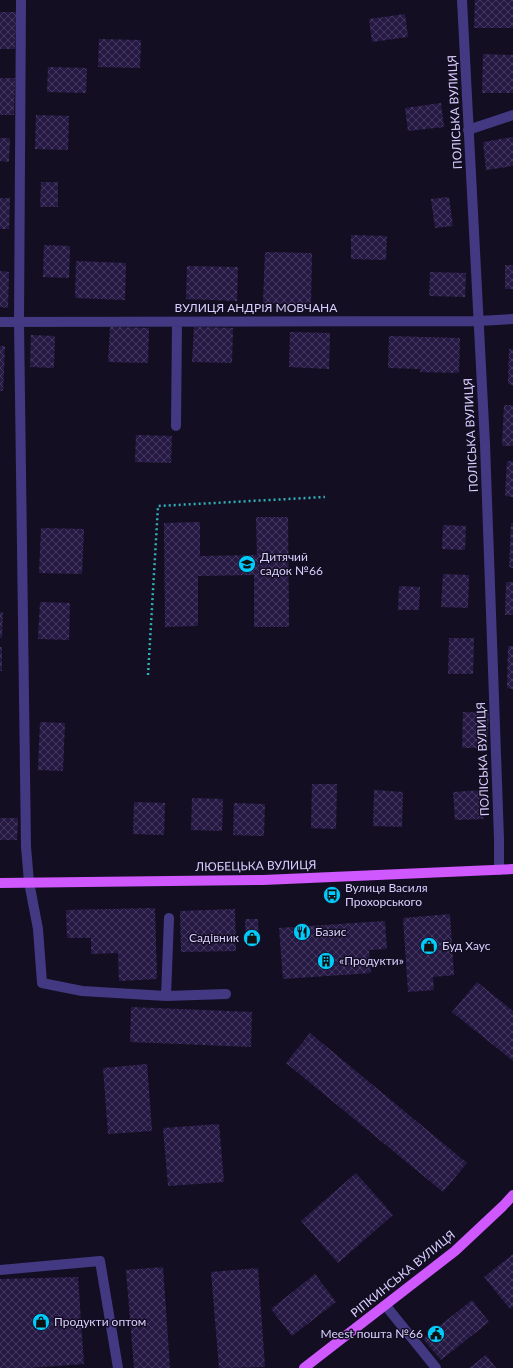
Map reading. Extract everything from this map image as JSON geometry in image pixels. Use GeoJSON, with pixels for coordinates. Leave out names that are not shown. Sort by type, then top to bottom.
{"type":"FeatureCollection","features":[{"type":"Feature","properties":{"kind":"main road","name":"ЛЮБЕЦЬКА ВУЛИЦЯ"},"geometry":{"type":"LineString","coordinates":[[0,883],[263,880],[513,870]]}},
{"type":"Feature","properties":{"kind":"main road","name":"РІПКИНСЬКА ВУЛИЦЯ"},"geometry":{"type":"LineString","coordinates":[[304,1368],[386,1306],[455,1251],[513,1195]]}},
{"type":"Feature","properties":{"kind":"street"},"geometry":{"type":"LineString","coordinates":[[21,0],[19,322],[26,847],[29,882],[38,929],[42,983],[82,991],[166,996],[226,994]]}},
{"type":"Feature","properties":{"kind":"street","name":"ПОЛІСЬКА ВУЛИЦЯ"},"geometry":{"type":"LineString","coordinates":[[462,0],[486,475],[499,870]]}},
{"type":"Feature","properties":{"kind":"street"},"geometry":{"type":"LineString","coordinates":[[468,130],[513,115]]}},
{"type":"Feature","properties":{"kind":"street","name":"ВУЛИЦЯ АНДРІЯ МОВЧАНА"},"geometry":{"type":"LineString","coordinates":[[0,322],[478,321],[513,319]]}},
{"type":"Feature","properties":{"kind":"street"},"geometry":{"type":"LineString","coordinates":[[176,426],[177,322]]}},
{"type":"Feature","properties":{"kind":"street"},"geometry":{"type":"LineString","coordinates":[[166,996],[169,918]]}},
{"type":"Feature","properties":{"kind":"street"},"geometry":{"type":"LineString","coordinates":[[0,1270],[100,1261],[118,1368]]}},
{"type":"Feature","properties":{"kind":"street"},"geometry":{"type":"LineString","coordinates":[[386,1306],[436,1368]]}},
{"type":"Feature","properties":{"kind":"path"},"geometry":{"type":"LineString","coordinates":[[148,675],[158,506],[325,497]]}},
{"type":"Feature","properties":{"kind":"building"},"geometry":{"type":"Polygon","coordinates":[[[475,0],[513,0],[513,28],[474,28],[475,0]]]}},
{"type":"Feature","properties":{"kind":"building"},"geometry":{"type":"Polygon","coordinates":[[[0,12],[16,12],[15,49],[0,49],[0,12]]]}},
{"type":"Feature","properties":{"kind":"building"},"geometry":{"type":"Polygon","coordinates":[[[405,14],[408,37],[372,42],[369,19],[405,14]]]}},
{"type":"Feature","properties":{"kind":"building"},"geometry":{"type":"Polygon","coordinates":[[[99,39],[141,40],[140,68],[98,67],[99,39]]]}},
{"type":"Feature","properties":{"kind":"building"},"geometry":{"type":"Polygon","coordinates":[[[483,54],[513,55],[513,93],[482,93],[483,54]]]}},
{"type":"Feature","properties":{"kind":"building"},"geometry":{"type":"Polygon","coordinates":[[[48,67],[87,68],[86,93],[47,92],[48,67]]]}},
{"type":"Feature","properties":{"kind":"building"},"geometry":{"type":"Polygon","coordinates":[[[0,78],[15,78],[14,115],[0,115],[0,78]]]}},
{"type":"Feature","properties":{"kind":"building"},"geometry":{"type":"Polygon","coordinates":[[[441,103],[444,127],[408,131],[405,108],[441,103]]]}},
{"type":"Feature","properties":{"kind":"building"},"geometry":{"type":"Polygon","coordinates":[[[36,115],[69,116],[68,150],[35,149],[36,115]]]}},
{"type":"Feature","properties":{"kind":"building"},"geometry":{"type":"Polygon","coordinates":[[[513,137],[513,166],[486,170],[483,142],[513,137]]]}},
{"type":"Feature","properties":{"kind":"building"},"geometry":{"type":"Polygon","coordinates":[[[0,138],[10,138],[9,162],[0,161],[0,138]]]}},
{"type":"Feature","properties":{"kind":"building"},"geometry":{"type":"Polygon","coordinates":[[[41,182],[58,182],[58,207],[40,207],[41,182]]]}},
{"type":"Feature","properties":{"kind":"building"},"geometry":{"type":"Polygon","coordinates":[[[449,197],[453,226],[435,228],[431,199],[449,197]]]}},
{"type":"Feature","properties":{"kind":"building"},"geometry":{"type":"Polygon","coordinates":[[[0,198],[10,198],[9,229],[0,229],[0,198]]]}},
{"type":"Feature","properties":{"kind":"building"},"geometry":{"type":"Polygon","coordinates":[[[351,235],[387,236],[386,260],[351,259],[351,235]]]}},
{"type":"Feature","properties":{"kind":"building"},"geometry":{"type":"Polygon","coordinates":[[[44,245],[70,246],[69,278],[43,277],[44,245]]]}},
{"type":"Feature","properties":{"kind":"building"},"geometry":{"type":"Polygon","coordinates":[[[265,252],[312,253],[311,305],[263,303],[265,252]]]}},
{"type":"Feature","properties":{"kind":"building"},"geometry":{"type":"Polygon","coordinates":[[[76,261],[126,263],[125,300],[75,298],[76,261]]]}},
{"type":"Feature","properties":{"kind":"building"},"geometry":{"type":"Polygon","coordinates":[[[505,265],[513,265],[513,289],[505,289],[505,265]]]}},
{"type":"Feature","properties":{"kind":"building"},"geometry":{"type":"Polygon","coordinates":[[[187,266],[238,267],[237,301],[186,299],[187,266]]]}},
{"type":"Feature","properties":{"kind":"building"},"geometry":{"type":"Polygon","coordinates":[[[0,271],[9,272],[8,308],[0,307],[0,271]]]}},
{"type":"Feature","properties":{"kind":"building"},"geometry":{"type":"Polygon","coordinates":[[[430,272],[466,273],[465,297],[429,296],[430,272]]]}},
{"type":"Feature","properties":{"kind":"building"},"geometry":{"type":"Polygon","coordinates":[[[110,327],[149,328],[148,363],[108,362],[110,327]]]}},
{"type":"Feature","properties":{"kind":"building"},"geometry":{"type":"Polygon","coordinates":[[[194,327],[233,328],[232,363],[192,362],[194,327]]]}},
{"type":"Feature","properties":{"kind":"building"},"geometry":{"type":"Polygon","coordinates":[[[290,332],[330,333],[329,369],[289,367],[290,332]]]}},
{"type":"Feature","properties":{"kind":"building"},"geometry":{"type":"Polygon","coordinates":[[[31,335],[55,336],[54,368],[30,367],[31,335]]]}},
{"type":"Feature","properties":{"kind":"building"},"geometry":{"type":"Polygon","coordinates":[[[389,336],[460,338],[459,373],[420,372],[420,369],[388,368],[389,336]]]}},
{"type":"Feature","properties":{"kind":"building"},"geometry":{"type":"Polygon","coordinates":[[[0,346],[5,346],[3,391],[0,391],[0,346]]]}},
{"type":"Feature","properties":{"kind":"building"},"geometry":{"type":"Polygon","coordinates":[[[509,349],[513,349],[513,385],[508,384],[509,349]]]}},
{"type":"Feature","properties":{"kind":"building"},"geometry":{"type":"Polygon","coordinates":[[[504,405],[513,405],[513,446],[502,446],[504,405]]]}},
{"type":"Feature","properties":{"kind":"building"},"geometry":{"type":"Polygon","coordinates":[[[136,435],[172,436],[171,463],[135,462],[136,435]]]}},
{"type":"Feature","properties":{"kind":"building"},"geometry":{"type":"Polygon","coordinates":[[[507,461],[513,461],[513,497],[505,496],[507,461]]]}},
{"type":"Feature","properties":{"kind":"building"},"geometry":{"type":"Polygon","coordinates":[[[256,517],[288,517],[289,627],[254,627],[254,575],[198,576],[198,626],[165,627],[164,523],[200,522],[200,556],[257,555],[256,517]]]}},
{"type":"Feature","properties":{"kind":"building"},"geometry":{"type":"Polygon","coordinates":[[[511,523],[513,523],[513,568],[509,567],[511,523]]]}},
{"type":"Feature","properties":{"kind":"building"},"geometry":{"type":"Polygon","coordinates":[[[443,525],[466,526],[465,550],[442,549],[443,525]]]}},
{"type":"Feature","properties":{"kind":"building"},"geometry":{"type":"Polygon","coordinates":[[[41,528],[84,529],[82,574],[39,573],[41,528]]]}},
{"type":"Feature","properties":{"kind":"building"},"geometry":{"type":"Polygon","coordinates":[[[443,574],[469,575],[468,608],[441,607],[443,574]]]}},
{"type":"Feature","properties":{"kind":"building"},"geometry":{"type":"Polygon","coordinates":[[[506,582],[513,582],[513,615],[505,615],[506,582]]]}},
{"type":"Feature","properties":{"kind":"building"},"geometry":{"type":"Polygon","coordinates":[[[399,586],[420,587],[419,610],[398,610],[399,586]]]}},
{"type":"Feature","properties":{"kind":"building"},"geometry":{"type":"Polygon","coordinates":[[[40,602],[70,603],[69,640],[38,639],[40,602]]]}},
{"type":"Feature","properties":{"kind":"building"},"geometry":{"type":"Polygon","coordinates":[[[0,612],[3,612],[2,638],[0,638],[0,612]]]}},
{"type":"Feature","properties":{"kind":"building"},"geometry":{"type":"Polygon","coordinates":[[[449,638],[474,638],[473,674],[448,674],[449,638]]]}},
{"type":"Feature","properties":{"kind":"building"},"geometry":{"type":"Polygon","coordinates":[[[508,646],[513,646],[513,689],[507,688],[508,646]]]}},
{"type":"Feature","properties":{"kind":"building"},"geometry":{"type":"Polygon","coordinates":[[[0,647],[2,647],[2,671],[0,671],[0,647]]]}},
{"type":"Feature","properties":{"kind":"building"},"geometry":{"type":"Polygon","coordinates":[[[463,712],[489,713],[487,748],[462,748],[463,712]]]}},
{"type":"Feature","properties":{"kind":"building"},"geometry":{"type":"Polygon","coordinates":[[[40,722],[65,723],[63,771],[38,770],[40,722]]]}},
{"type":"Feature","properties":{"kind":"building"},"geometry":{"type":"Polygon","coordinates":[[[312,784],[337,784],[336,829],[311,828],[312,784]]]}},
{"type":"Feature","properties":{"kind":"building"},"geometry":{"type":"Polygon","coordinates":[[[374,790],[403,792],[402,827],[373,826],[374,790]]]}},
{"type":"Feature","properties":{"kind":"building"},"geometry":{"type":"Polygon","coordinates":[[[483,790],[484,819],[455,820],[453,792],[483,790]]]}},
{"type":"Feature","properties":{"kind":"building"},"geometry":{"type":"Polygon","coordinates":[[[192,798],[223,799],[222,831],[191,830],[192,798]]]}},
{"type":"Feature","properties":{"kind":"building"},"geometry":{"type":"Polygon","coordinates":[[[134,802],[165,803],[164,835],[133,834],[134,802]]]}},
{"type":"Feature","properties":{"kind":"building"},"geometry":{"type":"Polygon","coordinates":[[[234,803],[265,804],[264,836],[233,835],[234,803]]]}},
{"type":"Feature","properties":{"kind":"building"},"geometry":{"type":"Polygon","coordinates":[[[0,818],[18,818],[17,840],[0,840],[0,818]]]}},
{"type":"Feature","properties":{"kind":"building"},"geometry":{"type":"Polygon","coordinates":[[[155,908],[157,979],[119,981],[118,953],[91,954],[91,938],[67,938],[66,910],[155,908]]]}},
{"type":"Feature","properties":{"kind":"building"},"geometry":{"type":"Polygon","coordinates":[[[235,909],[236,951],[181,952],[180,911],[235,909]]]}},
{"type":"Feature","properties":{"kind":"building","name":"Буд Хаус"},"geometry":{"type":"Polygon","coordinates":[[[450,914],[454,975],[433,977],[434,990],[408,992],[403,918],[450,914]]]}},
{"type":"Feature","properties":{"kind":"building","name":"Садівник"},"geometry":{"type":"Polygon","coordinates":[[[245,919],[258,919],[259,944],[246,945],[245,919]]]}},
{"type":"Feature","properties":{"kind":"building","name":"«Продукти»"},"geometry":{"type":"Polygon","coordinates":[[[385,921],[387,949],[369,950],[371,973],[283,979],[279,928],[385,921]]]}},
{"type":"Feature","properties":{"kind":"building"},"geometry":{"type":"Polygon","coordinates":[[[477,982],[513,1011],[513,1061],[452,1012],[477,982]]]}},
{"type":"Feature","properties":{"kind":"building"},"geometry":{"type":"Polygon","coordinates":[[[131,1007],[252,1012],[251,1047],[130,1042],[131,1007]]]}},
{"type":"Feature","properties":{"kind":"building"},"geometry":{"type":"Polygon","coordinates":[[[310,1033],[467,1163],[443,1192],[286,1063],[310,1033]]]}},
{"type":"Feature","properties":{"kind":"building"},"geometry":{"type":"Polygon","coordinates":[[[147,1064],[152,1131],[108,1134],[103,1068],[147,1064]]]}},
{"type":"Feature","properties":{"kind":"building"},"geometry":{"type":"Polygon","coordinates":[[[219,1124],[224,1182],[168,1186],[163,1128],[219,1124]]]}},
{"type":"Feature","properties":{"kind":"building"},"geometry":{"type":"Polygon","coordinates":[[[356,1173],[393,1215],[338,1263],[301,1221],[356,1173]]]}},
{"type":"Feature","properties":{"kind":"building"},"geometry":{"type":"Polygon","coordinates":[[[513,1254],[513,1307],[510,1309],[484,1277],[513,1254]]]}},
{"type":"Feature","properties":{"kind":"building"},"geometry":{"type":"Polygon","coordinates":[[[163,1267],[170,1368],[134,1368],[126,1270],[163,1267]]]}},
{"type":"Feature","properties":{"kind":"building"},"geometry":{"type":"Polygon","coordinates":[[[258,1268],[265,1367],[219,1368],[211,1272],[258,1268]]]}},
{"type":"Feature","properties":{"kind":"building"},"geometry":{"type":"Polygon","coordinates":[[[315,1274],[336,1302],[292,1336],[271,1309],[315,1274]]]}},
{"type":"Feature","properties":{"kind":"building","name":"Продукти оптом"},"geometry":{"type":"Polygon","coordinates":[[[78,1277],[84,1364],[28,1368],[0,1368],[0,1279],[78,1277]]]}},
{"type":"Feature","properties":{"kind":"building"},"geometry":{"type":"Polygon","coordinates":[[[472,1300],[489,1322],[441,1360],[423,1339],[472,1300]]]}},
{"type":"Feature","properties":{"kind":"building"},"geometry":{"type":"Polygon","coordinates":[[[486,1355],[496,1368],[469,1368],[486,1355]]]}},
{"type":"Feature","properties":{"kind":"place","name":"Дитячий садок №66"},"geometry":{"type":"Point","coordinates":[247,564]}},
{"type":"Feature","properties":{"kind":"place","name":"Вулиця Василя Прохорського"},"geometry":{"type":"Point","coordinates":[332,895]}},
{"type":"Feature","properties":{"kind":"place","name":"Базис"},"geometry":{"type":"Point","coordinates":[302,932]}},
{"type":"Feature","properties":{"kind":"place","name":"Садівник"},"geometry":{"type":"Point","coordinates":[252,938]}},
{"type":"Feature","properties":{"kind":"place","name":"Буд Хаус"},"geometry":{"type":"Point","coordinates":[429,946]}},
{"type":"Feature","properties":{"kind":"place","name":"«Продукти»"},"geometry":{"type":"Point","coordinates":[326,961]}},
{"type":"Feature","properties":{"kind":"place","name":"Продукти оптом"},"geometry":{"type":"Point","coordinates":[41,1322]}},
{"type":"Feature","properties":{"kind":"place","name":"Meest пошта №66"},"geometry":{"type":"Point","coordinates":[436,1334]}}]}
